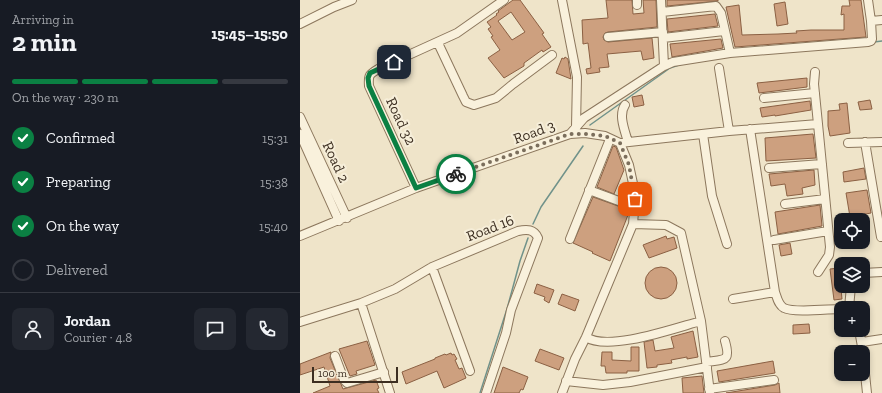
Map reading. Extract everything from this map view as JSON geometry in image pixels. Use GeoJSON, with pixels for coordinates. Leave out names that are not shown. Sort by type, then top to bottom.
{"type":"FeatureCollection","features":[{"type":"Feature","properties":{"kind":"street"},"geometry":{"type":"LineString","coordinates":[[300,24],[332,4],[352,0]]}},
{"type":"Feature","properties":{"kind":"street","name":"Road 32"},"geometry":{"type":"LineString","coordinates":[[416,188],[369,86],[368,78],[370,73],[457,33],[504,0]]}},
{"type":"Feature","properties":{"kind":"street"},"geometry":{"type":"LineString","coordinates":[[562,0],[577,77],[576,127]]}},
{"type":"Feature","properties":{"kind":"street"},"geometry":{"type":"LineString","coordinates":[[661,0],[664,66]]}},
{"type":"Feature","properties":{"kind":"street"},"geometry":{"type":"LineString","coordinates":[[570,134],[584,118],[664,66],[673,62],[730,53],[871,41],[871,21],[868,0]]}},
{"type":"Feature","properties":{"kind":"street"},"geometry":{"type":"LineString","coordinates":[[662,12],[716,6],[721,13],[730,53]]}},
{"type":"Feature","properties":{"kind":"street"},"geometry":{"type":"LineString","coordinates":[[871,21],[882,20]]}},
{"type":"Feature","properties":{"kind":"street"},"geometry":{"type":"LineString","coordinates":[[608,37],[724,31]]}},
{"type":"Feature","properties":{"kind":"street"},"geometry":{"type":"LineString","coordinates":[[438,43],[466,102],[474,105],[496,98],[552,55]]}},
{"type":"Feature","properties":{"kind":"street"},"geometry":{"type":"LineString","coordinates":[[719,68],[729,131]]}},
{"type":"Feature","properties":{"kind":"street"},"geometry":{"type":"LineString","coordinates":[[814,72],[830,247],[829,255],[818,272]]}},
{"type":"Feature","properties":{"kind":"street"},"geometry":{"type":"LineString","coordinates":[[764,98],[815,93]]}},
{"type":"Feature","properties":{"kind":"street"},"geometry":{"type":"LineString","coordinates":[[562,393],[633,224],[635,207],[634,188],[624,142],[622,116],[622,110],[625,105]]}},
{"type":"Feature","properties":{"kind":"street","name":"Road 2"},"geometry":{"type":"LineString","coordinates":[[300,117],[343,219]]}},
{"type":"Feature","properties":{"kind":"street"},"geometry":{"type":"LineString","coordinates":[[624,142],[750,129],[818,124]]}},
{"type":"Feature","properties":{"kind":"street"},"geometry":{"type":"LineString","coordinates":[[750,129],[775,292],[778,302],[784,308],[794,310],[834,309]]}},
{"type":"Feature","properties":{"kind":"street","name":"Road 2"},"geometry":{"type":"LineString","coordinates":[[300,134],[343,219]]}},
{"type":"Feature","properties":{"kind":"street","name":"Road 3"},"geometry":{"type":"LineString","coordinates":[[300,236],[416,188],[570,134],[605,136],[610,139],[624,142]]}},
{"type":"Feature","properties":{"kind":"street"},"geometry":{"type":"LineString","coordinates":[[703,134],[712,196],[727,244]]}},
{"type":"Feature","properties":{"kind":"street"},"geometry":{"type":"LineString","coordinates":[[570,239],[610,139]]}},
{"type":"Feature","properties":{"kind":"street"},"geometry":{"type":"LineString","coordinates":[[865,142],[881,237]]}},
{"type":"Feature","properties":{"kind":"street"},"geometry":{"type":"LineString","coordinates":[[848,143],[882,142]]}},
{"type":"Feature","properties":{"kind":"street"},"geometry":{"type":"LineString","coordinates":[[769,168],[822,164]]}},
{"type":"Feature","properties":{"kind":"street"},"geometry":{"type":"LineString","coordinates":[[589,190],[635,207]]}},
{"type":"Feature","properties":{"kind":"street"},"geometry":{"type":"LineString","coordinates":[[785,204],[825,199]]}},
{"type":"Feature","properties":{"kind":"street"},"geometry":{"type":"LineString","coordinates":[[633,224],[666,225],[680,233],[701,321],[709,391],[774,380]]}},
{"type":"Feature","properties":{"kind":"street","name":"Road 16"},"geometry":{"type":"LineString","coordinates":[[300,322],[361,303],[396,289],[432,267],[518,231],[531,230],[536,233],[538,238],[511,310],[506,333],[486,393]]}},
{"type":"Feature","properties":{"kind":"street"},"geometry":{"type":"LineString","coordinates":[[774,240],[828,231]]}},
{"type":"Feature","properties":{"kind":"street"},"geometry":{"type":"LineString","coordinates":[[432,267],[470,371]]}},
{"type":"Feature","properties":{"kind":"street"},"geometry":{"type":"LineString","coordinates":[[870,273],[882,272]]}},
{"type":"Feature","properties":{"kind":"street"},"geometry":{"type":"LineString","coordinates":[[733,299],[775,292]]}},
{"type":"Feature","properties":{"kind":"street"},"geometry":{"type":"LineString","coordinates":[[361,303],[390,393]]}},
{"type":"Feature","properties":{"kind":"street"},"geometry":{"type":"LineString","coordinates":[[586,337],[590,340],[602,342],[627,340],[701,321]]}},
{"type":"Feature","properties":{"kind":"street"},"geometry":{"type":"LineString","coordinates":[[861,337],[862,345]]}},
{"type":"Feature","properties":{"kind":"street"},"geometry":{"type":"LineString","coordinates":[[862,342],[882,339]]}},
{"type":"Feature","properties":{"kind":"street"},"geometry":{"type":"LineString","coordinates":[[566,381],[603,385],[630,382],[707,365],[728,356],[725,341]]}},
{"type":"Feature","properties":{"kind":"street"},"geometry":{"type":"LineString","coordinates":[[335,356],[345,382],[347,383],[384,372]]}},
{"type":"Feature","properties":{"kind":"street"},"geometry":{"type":"LineString","coordinates":[[866,381],[867,393]]}},
{"type":"Feature","properties":{"kind":"building"},"geometry":{"type":"Polygon","coordinates":[[[513,0],[520,0],[544,33],[542,34],[551,47],[543,52],[542,50],[524,63],[524,66],[504,78],[488,58],[500,50],[491,37],[493,36],[488,29],[491,27],[487,22],[497,15],[496,14],[499,12],[498,11],[513,0]],[[511,12],[498,21],[512,40],[525,32],[511,12]]]}},
{"type":"Feature","properties":{"kind":"building"},"geometry":{"type":"Polygon","coordinates":[[[606,0],[632,0],[633,14],[644,13],[643,0],[656,0],[657,27],[608,32],[605,33],[603,37],[604,40],[608,42],[652,38],[654,58],[643,60],[641,51],[607,54],[609,67],[599,68],[600,72],[587,74],[586,69],[591,68],[588,43],[583,44],[582,20],[608,18],[606,0]]]}},
{"type":"Feature","properties":{"kind":"building"},"geometry":{"type":"Polygon","coordinates":[[[667,0],[718,0],[718,1],[667,6],[667,0]]]}},
{"type":"Feature","properties":{"kind":"building"},"geometry":{"type":"Polygon","coordinates":[[[849,0],[861,0],[866,37],[735,47],[726,7],[739,5],[742,35],[797,33],[796,31],[844,30],[844,14],[841,15],[842,6],[850,6],[849,0]]]}},
{"type":"Feature","properties":{"kind":"building"},"geometry":{"type":"Polygon","coordinates":[[[785,2],[788,24],[777,26],[774,4],[785,2]]]}},
{"type":"Feature","properties":{"kind":"building"},"geometry":{"type":"Polygon","coordinates":[[[715,14],[718,26],[668,32],[667,19],[715,14]]]}},
{"type":"Feature","properties":{"kind":"building"},"geometry":{"type":"Polygon","coordinates":[[[721,39],[723,48],[672,57],[670,44],[721,39]]]}},
{"type":"Feature","properties":{"kind":"building"},"geometry":{"type":"Polygon","coordinates":[[[565,57],[568,59],[571,79],[556,73],[562,58],[564,59],[565,57]]]}},
{"type":"Feature","properties":{"kind":"building"},"geometry":{"type":"Polygon","coordinates":[[[807,78],[807,87],[759,93],[757,83],[807,78]]]}},
{"type":"Feature","properties":{"kind":"building"},"geometry":{"type":"Polygon","coordinates":[[[642,95],[644,105],[634,107],[632,97],[642,95]]]}},
{"type":"Feature","properties":{"kind":"building"},"geometry":{"type":"Polygon","coordinates":[[[870,100],[872,109],[860,110],[858,102],[870,100]]]}},
{"type":"Feature","properties":{"kind":"building"},"geometry":{"type":"Polygon","coordinates":[[[810,101],[811,110],[762,117],[760,108],[810,101]]]}},
{"type":"Feature","properties":{"kind":"building"},"geometry":{"type":"Polygon","coordinates":[[[847,103],[850,133],[830,136],[828,111],[840,110],[839,104],[847,103]]]}},
{"type":"Feature","properties":{"kind":"building"},"geometry":{"type":"Polygon","coordinates":[[[813,134],[816,158],[766,161],[765,138],[813,134]]]}},
{"type":"Feature","properties":{"kind":"building"},"geometry":{"type":"Polygon","coordinates":[[[613,146],[616,147],[624,170],[614,194],[597,187],[613,146]]]}},
{"type":"Feature","properties":{"kind":"building"},"geometry":{"type":"Polygon","coordinates":[[[864,168],[866,179],[844,182],[843,172],[864,168]]]}},
{"type":"Feature","properties":{"kind":"building"},"geometry":{"type":"Polygon","coordinates":[[[814,170],[815,185],[802,188],[803,194],[787,196],[785,184],[771,186],[769,174],[814,170]]]}},
{"type":"Feature","properties":{"kind":"building"},"geometry":{"type":"Polygon","coordinates":[[[867,190],[871,213],[849,213],[846,193],[867,190]]]}},
{"type":"Feature","properties":{"kind":"building"},"geometry":{"type":"Polygon","coordinates":[[[593,197],[629,210],[610,261],[573,243],[593,197]]]}},
{"type":"Feature","properties":{"kind":"building"},"geometry":{"type":"Polygon","coordinates":[[[820,205],[822,226],[778,234],[775,212],[820,205]]]}},
{"type":"Feature","properties":{"kind":"building"},"geometry":{"type":"Polygon","coordinates":[[[666,236],[667,239],[674,237],[677,248],[649,258],[643,245],[666,236]]]}},
{"type":"Feature","properties":{"kind":"building"},"geometry":{"type":"Polygon","coordinates":[[[790,243],[792,254],[781,256],[779,245],[790,243]]]}},
{"type":"Feature","properties":{"kind":"building"},"geometry":{"type":"Polygon","coordinates":[[[658,267],[664,267],[674,274],[677,283],[676,289],[670,296],[664,299],[658,299],[648,292],[645,286],[645,280],[652,270],[658,267]]]}},
{"type":"Feature","properties":{"kind":"building"},"geometry":{"type":"Polygon","coordinates":[[[830,269],[834,269],[834,293],[841,293],[842,299],[834,300],[830,269]]]}},
{"type":"Feature","properties":{"kind":"building"},"geometry":{"type":"Polygon","coordinates":[[[537,284],[554,290],[549,303],[544,300],[545,297],[534,293],[537,284]]]}},
{"type":"Feature","properties":{"kind":"building"},"geometry":{"type":"Polygon","coordinates":[[[562,294],[579,300],[575,311],[558,304],[562,294]]]}},
{"type":"Feature","properties":{"kind":"building"},"geometry":{"type":"Polygon","coordinates":[[[809,324],[810,333],[793,334],[793,325],[809,324]]]}},
{"type":"Feature","properties":{"kind":"building"},"geometry":{"type":"Polygon","coordinates":[[[693,331],[698,357],[687,359],[687,357],[671,360],[672,363],[647,368],[644,342],[653,340],[655,351],[674,348],[671,337],[693,331]]]}},
{"type":"Feature","properties":{"kind":"building"},"geometry":{"type":"Polygon","coordinates":[[[367,341],[375,365],[356,371],[357,374],[350,376],[339,349],[367,341]]]}},
{"type":"Feature","properties":{"kind":"building"},"geometry":{"type":"Polygon","coordinates":[[[631,347],[639,347],[639,371],[627,371],[627,373],[606,373],[605,366],[601,366],[602,352],[612,352],[612,360],[631,361],[631,347]]]}},
{"type":"Feature","properties":{"kind":"building"},"geometry":{"type":"Polygon","coordinates":[[[540,349],[564,358],[559,370],[535,361],[540,349]]]}},
{"type":"Feature","properties":{"kind":"building"},"geometry":{"type":"Polygon","coordinates":[[[331,352],[330,358],[343,389],[376,380],[379,393],[313,393],[330,386],[324,367],[300,375],[300,364],[331,352]]]}},
{"type":"Feature","properties":{"kind":"building"},"geometry":{"type":"Polygon","coordinates":[[[451,353],[452,355],[454,354],[457,359],[455,360],[459,369],[462,368],[466,378],[444,388],[437,371],[406,384],[402,372],[445,354],[451,353]]]}},
{"type":"Feature","properties":{"kind":"building"},"geometry":{"type":"Polygon","coordinates":[[[773,361],[775,373],[719,382],[717,371],[773,361]]]}},
{"type":"Feature","properties":{"kind":"building"},"geometry":{"type":"Polygon","coordinates":[[[503,367],[528,377],[523,390],[521,389],[519,393],[494,393],[503,367]]]}},
{"type":"Feature","properties":{"kind":"building"},"geometry":{"type":"Polygon","coordinates":[[[702,376],[704,393],[683,393],[682,378],[702,376]]]}},
{"type":"Feature","properties":{"kind":"building"},"geometry":{"type":"Polygon","coordinates":[[[779,383],[780,393],[726,393],[775,385],[779,383]]]}},
{"type":"Feature","properties":{"kind":"waterway"},"geometry":{"type":"LineString","coordinates":[[874,42],[882,41]]}},
{"type":"Feature","properties":{"kind":"waterway"},"geometry":{"type":"LineString","coordinates":[[590,125],[670,68],[682,64]]}},
{"type":"Feature","properties":{"kind":"waterway"},"geometry":{"type":"LineString","coordinates":[[533,224],[541,207],[583,146]]}},
{"type":"Feature","properties":{"kind":"waterway"},"geometry":{"type":"LineString","coordinates":[[480,393],[528,238]]}},
{"type":"Feature","properties":{"kind":"way so far"},"geometry":{"type":"LineString","coordinates":[[456,174],[570,134],[605,136],[620,143],[629,165],[635,199]]}},
{"type":"Feature","properties":{"kind":"route"},"geometry":{"type":"LineString","coordinates":[[394,62],[370,73],[368,78],[369,86],[416,188],[456,174]]}}]}
